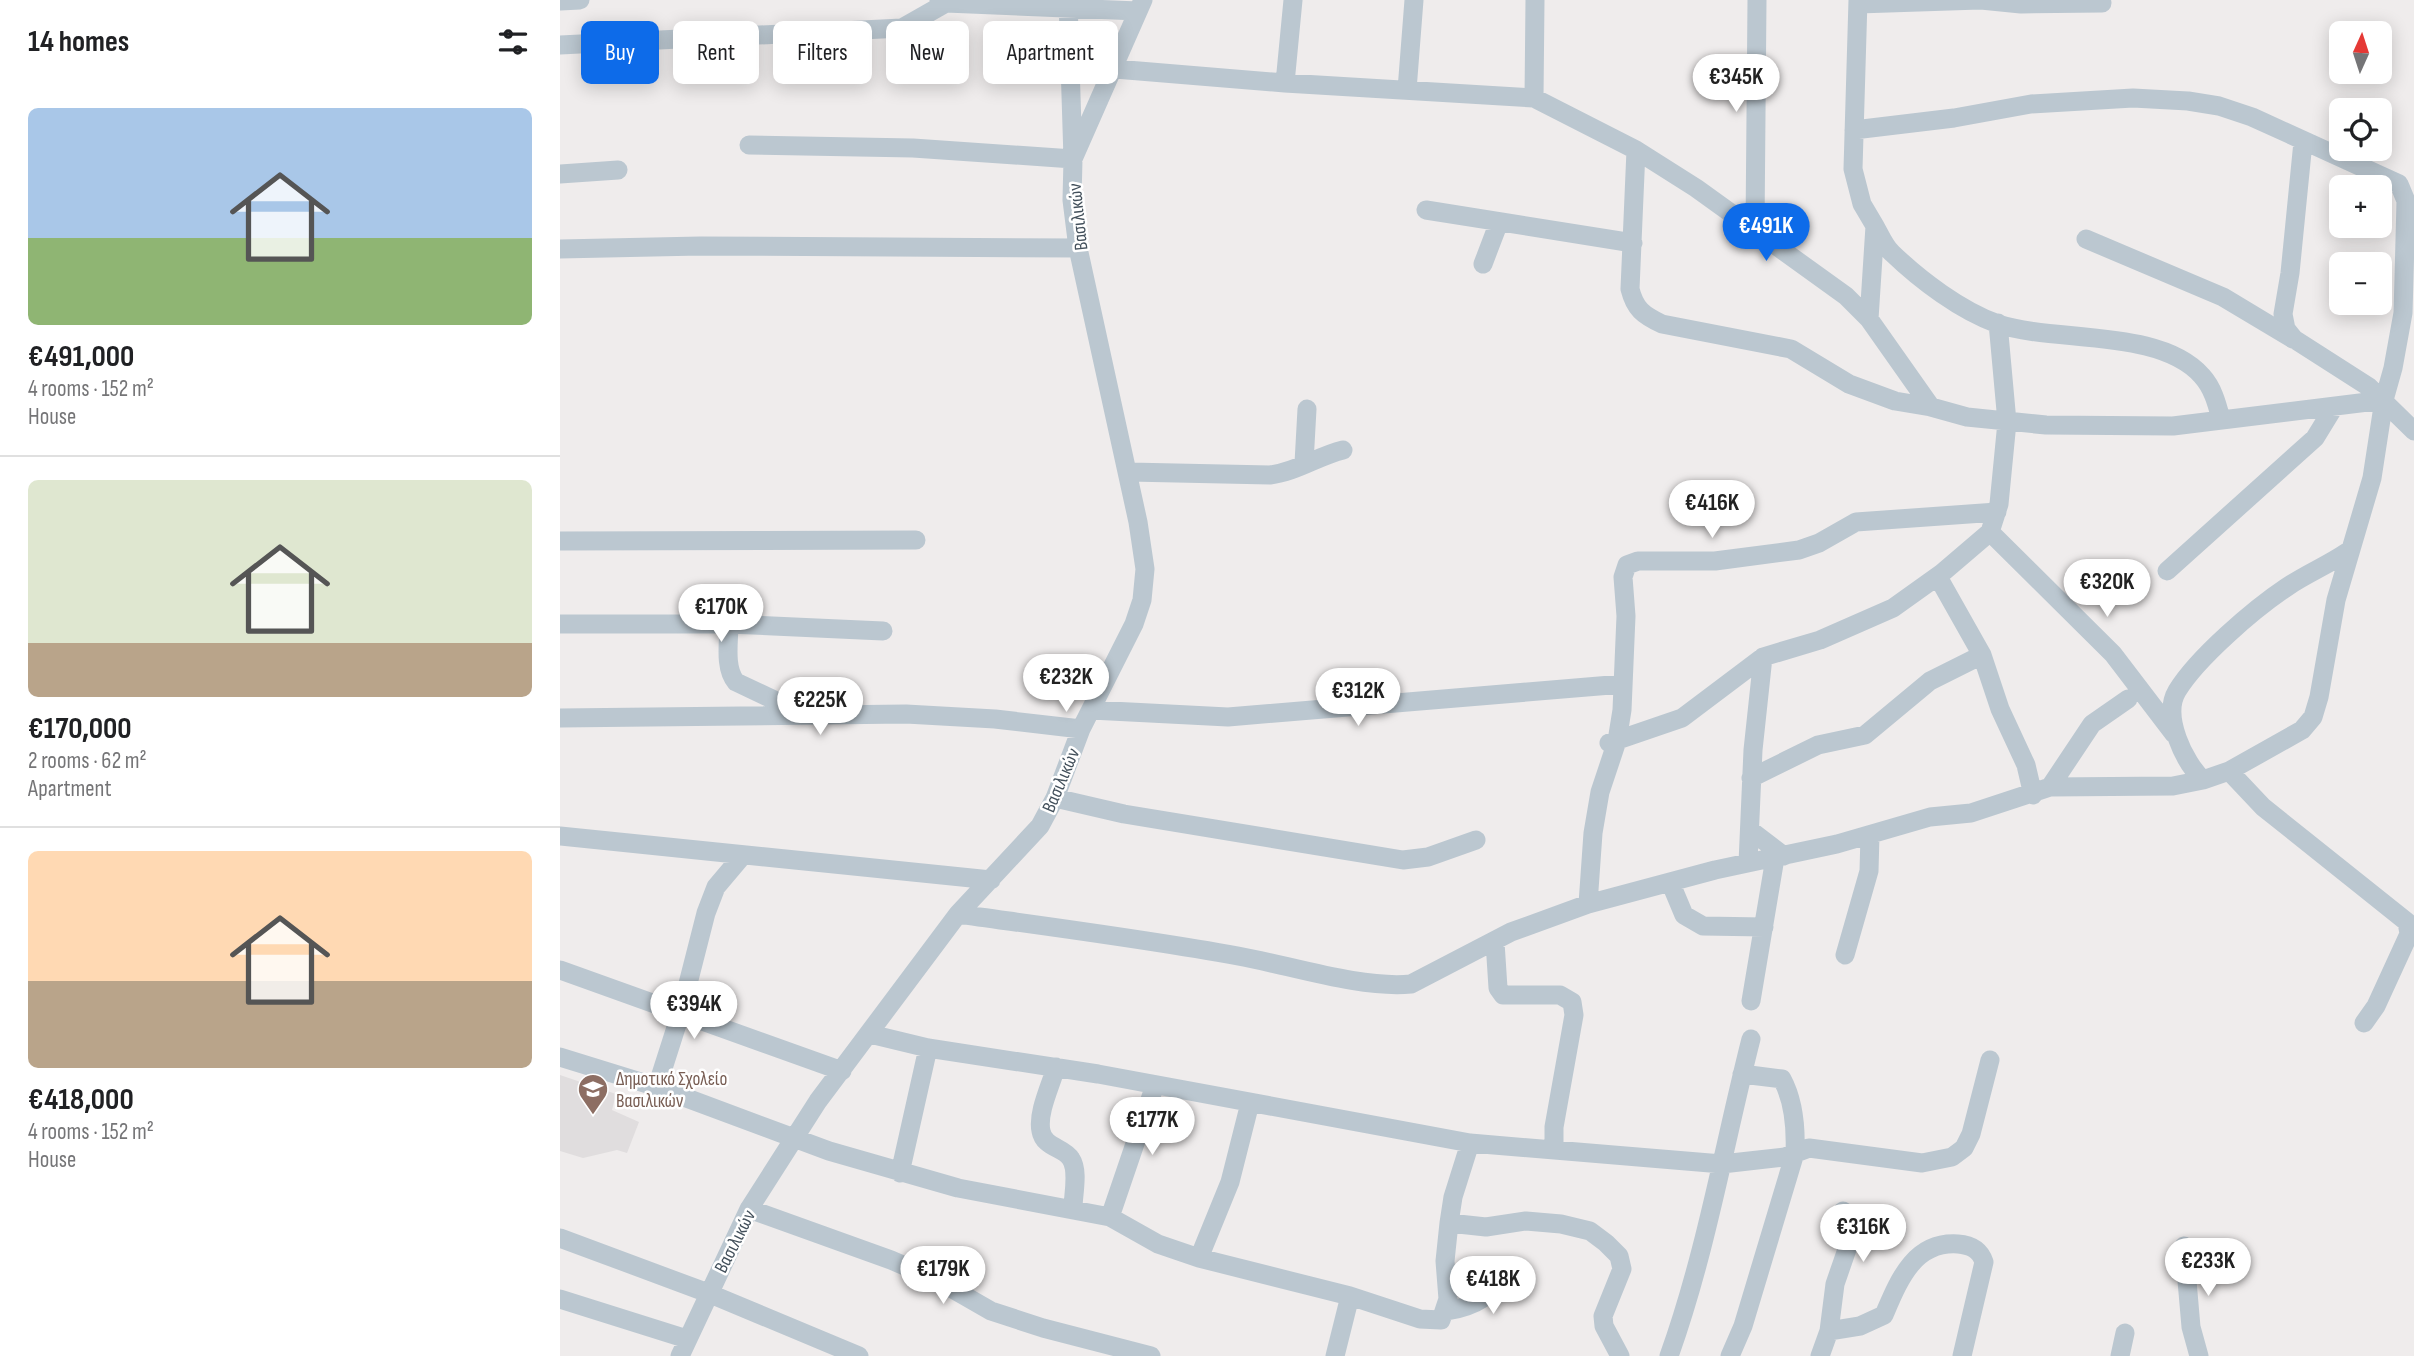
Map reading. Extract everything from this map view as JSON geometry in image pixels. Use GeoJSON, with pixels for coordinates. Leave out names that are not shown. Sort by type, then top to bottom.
{"type":"FeatureCollection","features":[{"type":"Feature","properties":{"kind":"street"},"geometry":{"type":"LineString","coordinates":[[560,2],[580,0]]}},
{"type":"Feature","properties":{"kind":"street"},"geometry":{"type":"LineString","coordinates":[[1285,83],[1293,0]]}},
{"type":"Feature","properties":{"kind":"street"},"geometry":{"type":"LineString","coordinates":[[1407,90],[1414,0]]}},
{"type":"Feature","properties":{"kind":"street"},"geometry":{"type":"LineString","coordinates":[[1534,98],[1535,0]]}},
{"type":"Feature","properties":{"kind":"street"},"geometry":{"type":"LineString","coordinates":[[1755,229],[1757,0]]}},
{"type":"Feature","properties":{"kind":"street"},"geometry":{"type":"LineString","coordinates":[[2102,3],[2021,4],[1981,0],[1858,2],[1853,169],[1862,204],[1890,252],[1951,299],[1998,323],[2067,336],[2118,340],[2173,357],[2203,376],[2215,398],[2221,419]]}},
{"type":"Feature","properties":{"kind":"street"},"geometry":{"type":"LineString","coordinates":[[560,45],[902,27],[942,2],[1140,5]]}},
{"type":"Feature","properties":{"kind":"street"},"geometry":{"type":"LineString","coordinates":[[749,145],[913,148],[1073,159],[1067,3]]}},
{"type":"Feature","properties":{"kind":"street","name":"Βασιλικών"},"geometry":{"type":"LineString","coordinates":[[1118,61],[1140,5]]}},
{"type":"Feature","properties":{"kind":"street"},"geometry":{"type":"LineString","coordinates":[[1118,69],[1285,83],[1534,98],[1636,150],[1755,229],[1846,296],[1868,319],[1931,407]]}},
{"type":"Feature","properties":{"kind":"street","name":"Βασιλικών"},"geometry":{"type":"LineString","coordinates":[[684,1348],[749,1209],[795,1137],[958,914],[1040,825],[1055,798],[1081,729],[1124,646],[1142,600],[1145,569],[1129,472],[1078,248],[1072,200],[1073,159],[1108,84]]}},
{"type":"Feature","properties":{"kind":"street"},"geometry":{"type":"LineString","coordinates":[[958,914],[1179,945],[1395,985],[1411,984],[1495,942],[1588,904],[1870,835],[1930,817],[1971,813],[2042,791],[2173,786],[2203,780],[2229,771],[2302,730],[2313,717],[2347,552],[2372,478],[2384,400],[2403,313],[2404,191],[2399,184],[2252,117],[2219,106],[2154,98],[2007,106],[1954,118],[1854,130]]}},
{"type":"Feature","properties":{"kind":"street"},"geometry":{"type":"LineString","coordinates":[[2294,340],[2286,329],[2283,314],[2290,273],[2303,142]]}},
{"type":"Feature","properties":{"kind":"street"},"geometry":{"type":"LineString","coordinates":[[1636,150],[1630,289],[1634,304],[1643,315],[1662,324],[1791,349],[1849,384],[1895,401],[2007,422],[2173,426],[2384,400]]}},
{"type":"Feature","properties":{"kind":"street"},"geometry":{"type":"LineString","coordinates":[[560,174],[618,170]]}},
{"type":"Feature","properties":{"kind":"street"},"geometry":{"type":"LineString","coordinates":[[1426,210],[1633,243]]}},
{"type":"Feature","properties":{"kind":"street"},"geometry":{"type":"LineString","coordinates":[[1483,264],[1499,222]]}},
{"type":"Feature","properties":{"kind":"street"},"geometry":{"type":"LineString","coordinates":[[1868,319],[1875,226]]}},
{"type":"Feature","properties":{"kind":"street"},"geometry":{"type":"LineString","coordinates":[[2086,239],[2223,297],[2323,355],[2384,400],[2414,430]]}},
{"type":"Feature","properties":{"kind":"street"},"geometry":{"type":"LineString","coordinates":[[560,249],[701,246],[1078,248]]}},
{"type":"Feature","properties":{"kind":"street"},"geometry":{"type":"LineString","coordinates":[[1611,742],[1682,719],[1763,657],[1795,649],[1893,608],[1938,576],[1990,532],[1997,512],[2007,422],[1998,323]]}},
{"type":"Feature","properties":{"kind":"street"},"geometry":{"type":"LineString","coordinates":[[2167,571],[2315,438],[2334,407]]}},
{"type":"Feature","properties":{"kind":"street"},"geometry":{"type":"LineString","coordinates":[[1304,464],[1307,409]]}},
{"type":"Feature","properties":{"kind":"street"},"geometry":{"type":"LineString","coordinates":[[1129,472],[1270,475],[1285,473],[1321,455],[1343,450]]}},
{"type":"Feature","properties":{"kind":"street"},"geometry":{"type":"LineString","coordinates":[[1588,904],[1598,802],[1623,684],[1626,617],[1623,577],[1627,565],[1638,561],[1715,561],[1799,550],[1819,543],[1856,522],[1997,512]]}},
{"type":"Feature","properties":{"kind":"street"},"geometry":{"type":"LineString","coordinates":[[1990,532],[2113,654],[2155,704],[2180,743],[2192,769],[2203,780]]}},
{"type":"Feature","properties":{"kind":"street"},"geometry":{"type":"LineString","coordinates":[[560,541],[916,540]]}},
{"type":"Feature","properties":{"kind":"street"},"geometry":{"type":"LineString","coordinates":[[2180,743],[2173,703],[2177,692],[2197,668],[2225,638],[2288,586],[2324,568],[2347,552]]}},
{"type":"Feature","properties":{"kind":"street"},"geometry":{"type":"LineString","coordinates":[[1938,576],[1982,655],[2000,709],[2026,765],[2042,791]]}},
{"type":"Feature","properties":{"kind":"street"},"geometry":{"type":"LineString","coordinates":[[560,624],[729,624],[883,631]]}},
{"type":"Feature","properties":{"kind":"street"},"geometry":{"type":"LineString","coordinates":[[729,624],[729,661],[731,676],[736,682],[811,717]]}},
{"type":"Feature","properties":{"kind":"street"},"geometry":{"type":"LineString","coordinates":[[1751,778],[1818,745],[1864,735],[1930,681],[1982,655]]}},
{"type":"Feature","properties":{"kind":"street"},"geometry":{"type":"LineString","coordinates":[[1748,863],[1751,778],[1763,657]]}},
{"type":"Feature","properties":{"kind":"street"},"geometry":{"type":"LineString","coordinates":[[1091,710],[1228,717],[1623,684]]}},
{"type":"Feature","properties":{"kind":"street"},"geometry":{"type":"LineString","coordinates":[[2042,791],[2092,724],[2128,699]]}},
{"type":"Feature","properties":{"kind":"street"},"geometry":{"type":"LineString","coordinates":[[560,718],[906,714],[995,719],[1081,729]]}},
{"type":"Feature","properties":{"kind":"street"},"geometry":{"type":"LineString","coordinates":[[2229,771],[2263,807],[2407,922],[2409,934],[2376,1006],[2364,1023]]}},
{"type":"Feature","properties":{"kind":"street"},"geometry":{"type":"LineString","coordinates":[[1055,798],[1124,814],[1403,859],[1428,857],[1476,840]]}},
{"type":"Feature","properties":{"kind":"street"},"geometry":{"type":"LineString","coordinates":[[1751,830],[1779,857]]}},
{"type":"Feature","properties":{"kind":"street"},"geometry":{"type":"LineString","coordinates":[[1845,955],[1869,871],[1870,835]]}},
{"type":"Feature","properties":{"kind":"street"},"geometry":{"type":"LineString","coordinates":[[560,836],[990,880]]}},
{"type":"Feature","properties":{"kind":"street"},"geometry":{"type":"LineString","coordinates":[[657,1087],[680,1015],[706,913],[716,887],[743,855]]}},
{"type":"Feature","properties":{"kind":"street"},"geometry":{"type":"LineString","coordinates":[[1751,1001],[1779,857]]}},
{"type":"Feature","properties":{"kind":"street"},"geometry":{"type":"LineString","coordinates":[[1671,884],[1684,915],[1703,926],[1765,926]]}},
{"type":"Feature","properties":{"kind":"street"},"geometry":{"type":"LineString","coordinates":[[1495,942],[1498,988],[1503,995],[1560,995],[1572,1002],[1574,1015],[1554,1128],[1554,1150]]}},
{"type":"Feature","properties":{"kind":"street"},"geometry":{"type":"LineString","coordinates":[[560,970],[842,1072]]}},
{"type":"Feature","properties":{"kind":"street"},"geometry":{"type":"LineString","coordinates":[[870,1034],[928,1048],[1056,1067],[1470,1143],[1723,1164],[1753,1162],[1809,1148],[1922,1163],[1952,1157],[1964,1148],[1971,1134],[1990,1060]]}},
{"type":"Feature","properties":{"kind":"street"},"geometry":{"type":"LineString","coordinates":[[1669,1356],[1679,1331],[1723,1164],[1751,1039]]}},
{"type":"Feature","properties":{"kind":"street"},"geometry":{"type":"LineString","coordinates":[[900,1173],[928,1048]]}},
{"type":"Feature","properties":{"kind":"street"},"geometry":{"type":"LineString","coordinates":[[560,1057],[657,1087],[829,1151],[900,1173],[993,1195],[1110,1217],[1158,1244],[1199,1258],[1350,1296],[1380,1309],[1431,1321],[1441,1320],[1446,1311],[1448,1299],[1445,1261],[1449,1223],[1453,1197],[1470,1143]]}},
{"type":"Feature","properties":{"kind":"street"},"geometry":{"type":"LineString","coordinates":[[1056,1067],[1040,1125],[1047,1143],[1070,1157],[1075,1167],[1073,1208]]}},
{"type":"Feature","properties":{"kind":"street"},"geometry":{"type":"LineString","coordinates":[[1730,1356],[1744,1326],[1795,1153],[1796,1132],[1788,1089],[1782,1079],[1742,1074]]}},
{"type":"Feature","properties":{"kind":"street"},"geometry":{"type":"LineString","coordinates":[[1110,1217],[1155,1085]]}},
{"type":"Feature","properties":{"kind":"street"},"geometry":{"type":"LineString","coordinates":[[1199,1258],[1230,1182],[1250,1103]]}},
{"type":"Feature","properties":{"kind":"street"},"geometry":{"type":"LineString","coordinates":[[749,1209],[891,1260],[937,1280],[991,1311],[1054,1331],[1151,1356]]}},
{"type":"Feature","properties":{"kind":"street"},"geometry":{"type":"LineString","coordinates":[[1820,1356],[1829,1331],[1835,1284],[1853,1232],[1843,1211]]}},
{"type":"Feature","properties":{"kind":"street"},"geometry":{"type":"LineString","coordinates":[[1449,1223],[1486,1227],[1526,1221],[1561,1224],[1590,1231],[1606,1243],[1619,1256],[1622,1269],[1603,1316],[1604,1325],[1620,1356]]}},
{"type":"Feature","properties":{"kind":"street"},"geometry":{"type":"LineString","coordinates":[[560,1238],[708,1293],[859,1356]]}},
{"type":"Feature","properties":{"kind":"street"},"geometry":{"type":"LineString","coordinates":[[1829,1331],[1860,1326],[1884,1315],[1894,1292],[1917,1257],[1926,1250],[1937,1244],[1967,1245],[1981,1254],[1984,1262],[1962,1356]]}},
{"type":"Feature","properties":{"kind":"street"},"geometry":{"type":"LineString","coordinates":[[2184,1246],[2191,1327],[2199,1356]]}},
{"type":"Feature","properties":{"kind":"street"},"geometry":{"type":"LineString","coordinates":[[1446,1311],[1463,1309],[1493,1294],[1509,1271]]}},
{"type":"Feature","properties":{"kind":"street"},"geometry":{"type":"LineString","coordinates":[[1335,1356],[1350,1296]]}},
{"type":"Feature","properties":{"kind":"street"},"geometry":{"type":"LineString","coordinates":[[560,1299],[684,1348]]}},
{"type":"Feature","properties":{"kind":"street"},"geometry":{"type":"LineString","coordinates":[[2120,1356],[2125,1333]]}},
{"type":"Feature","properties":{"kind":"shaded area","name":"Δημοτικό Σχολείο Βασιλικών"},"geometry":{"type":"Polygon","coordinates":[[[560,1075],[616,1094],[612,1110],[639,1122],[627,1153],[617,1150],[583,1158],[560,1151],[560,1075]]]}},
{"type":"Feature","properties":{"kind":"place","name":"Δημοτικό Σχολείο Βασιλικών"},"geometry":{"type":"Point","coordinates":[593,1116]}}]}
